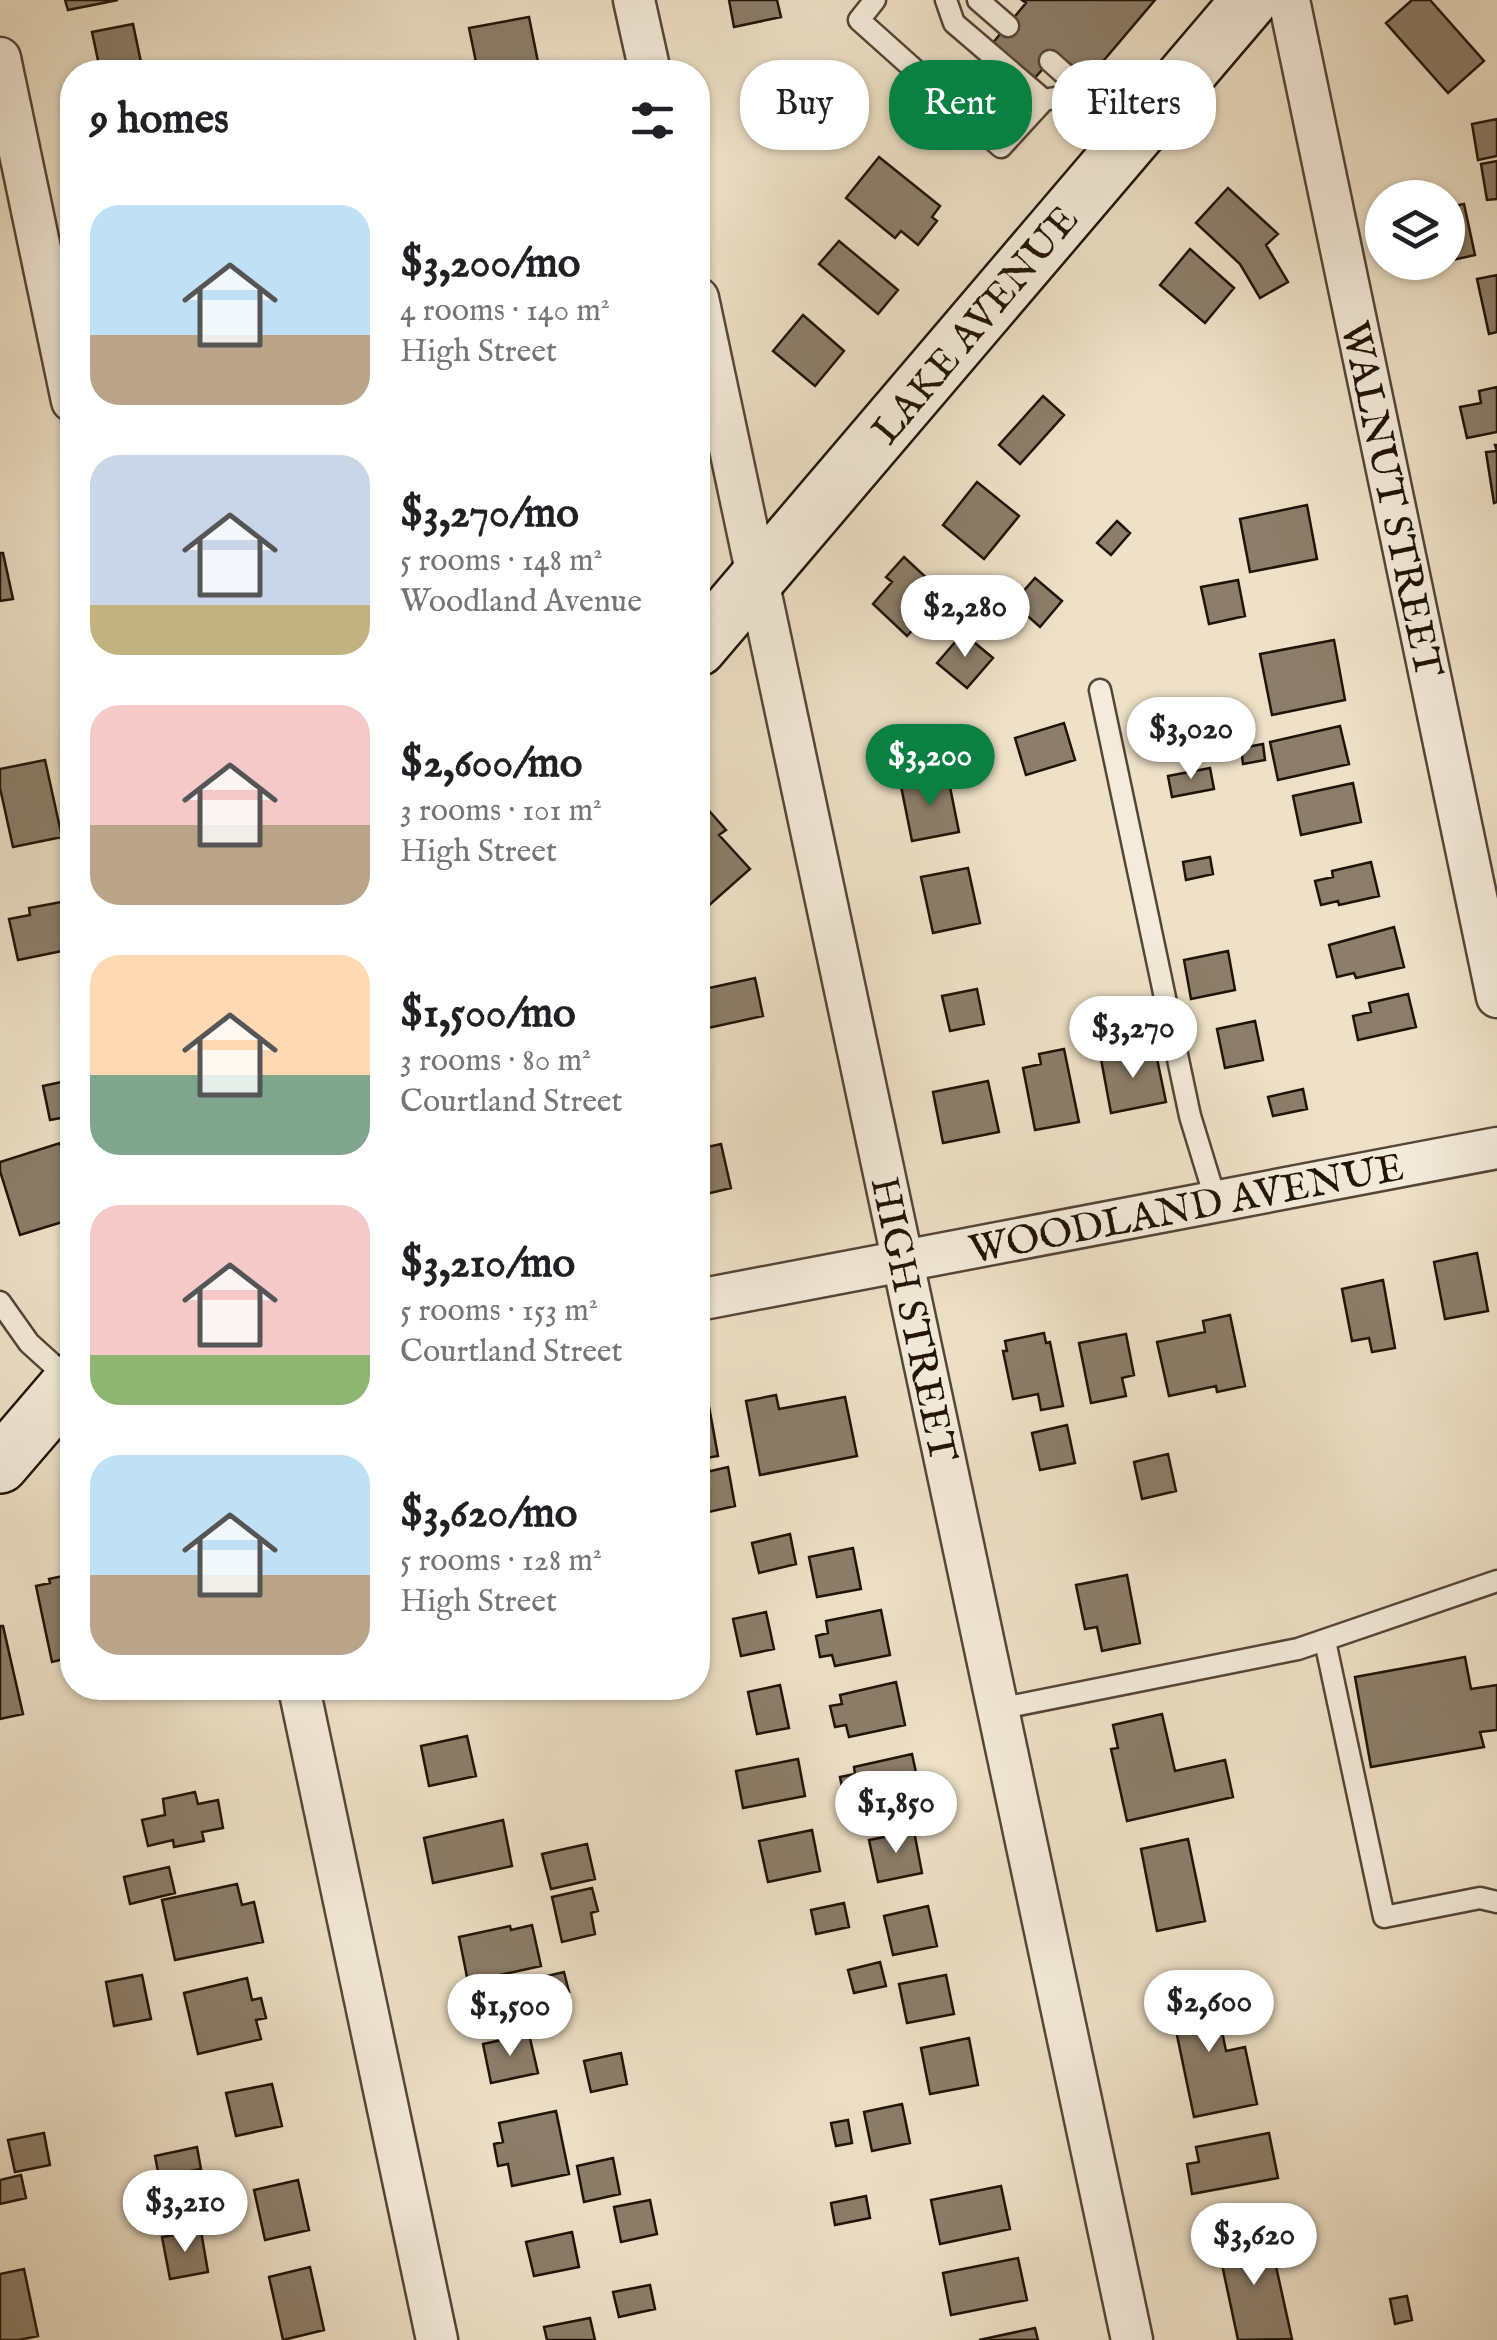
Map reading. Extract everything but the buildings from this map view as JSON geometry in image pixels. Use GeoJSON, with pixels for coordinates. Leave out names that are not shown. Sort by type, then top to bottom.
{"type":"FeatureCollection","features":[{"type":"Feature","properties":{"kind":"street"},"geometry":{"type":"LineString","coordinates":[[634,0],[647,60]]}},
{"type":"Feature","properties":{"kind":"street","name":"LAKE AVENUE"},"geometry":{"type":"LineString","coordinates":[[1199,60],[1250,0]]}},
{"type":"Feature","properties":{"kind":"street","name":"WALNUT STREET"},"geometry":{"type":"LineString","coordinates":[[1289,0],[1497,997]]}},
{"type":"Feature","properties":{"kind":"street"},"geometry":{"type":"LineString","coordinates":[[0,58],[60,344]]}},
{"type":"Feature","properties":{"kind":"street","name":"LAKE AVENUE"},"geometry":{"type":"LineString","coordinates":[[710,634],[1123,150]]}},
{"type":"Feature","properties":{"kind":"street","name":"HIGH STREET"},"geometry":{"type":"LineString","coordinates":[[710,355],[1132,2340]]}},
{"type":"Feature","properties":{"kind":"street","name":"WOODLAND AVENUE"},"geometry":{"type":"LineString","coordinates":[[710,1298],[1497,1148]]}},
{"type":"Feature","properties":{"kind":"street"},"geometry":{"type":"LineString","coordinates":[[0,1465],[54,1421]]}},
{"type":"Feature","properties":{"kind":"street"},"geometry":{"type":"LineString","coordinates":[[302,1700],[438,2340]]}},
{"type":"Feature","properties":{"kind":"lane"},"geometry":{"type":"LineString","coordinates":[[876,0],[859,20],[1001,147],[1044,100],[1052,98]]}},
{"type":"Feature","properties":{"kind":"lane"},"geometry":{"type":"LineString","coordinates":[[946,0],[954,23],[1044,100]]}},
{"type":"Feature","properties":{"kind":"lane"},"geometry":{"type":"LineString","coordinates":[[978,0],[1008,26]]}},
{"type":"Feature","properties":{"kind":"lane"},"geometry":{"type":"LineString","coordinates":[[1100,690],[1190,1116],[1216,1202]]}},
{"type":"Feature","properties":{"kind":"lane"},"geometry":{"type":"LineString","coordinates":[[0,1302],[29,1343],[60,1371]]}},
{"type":"Feature","properties":{"kind":"lane"},"geometry":{"type":"LineString","coordinates":[[998,1709],[1298,1649],[1497,1581]]}},
{"type":"Feature","properties":{"kind":"lane"},"geometry":{"type":"LineString","coordinates":[[1325,1641],[1384,1917],[1480,1898],[1497,1902]]}}]}
